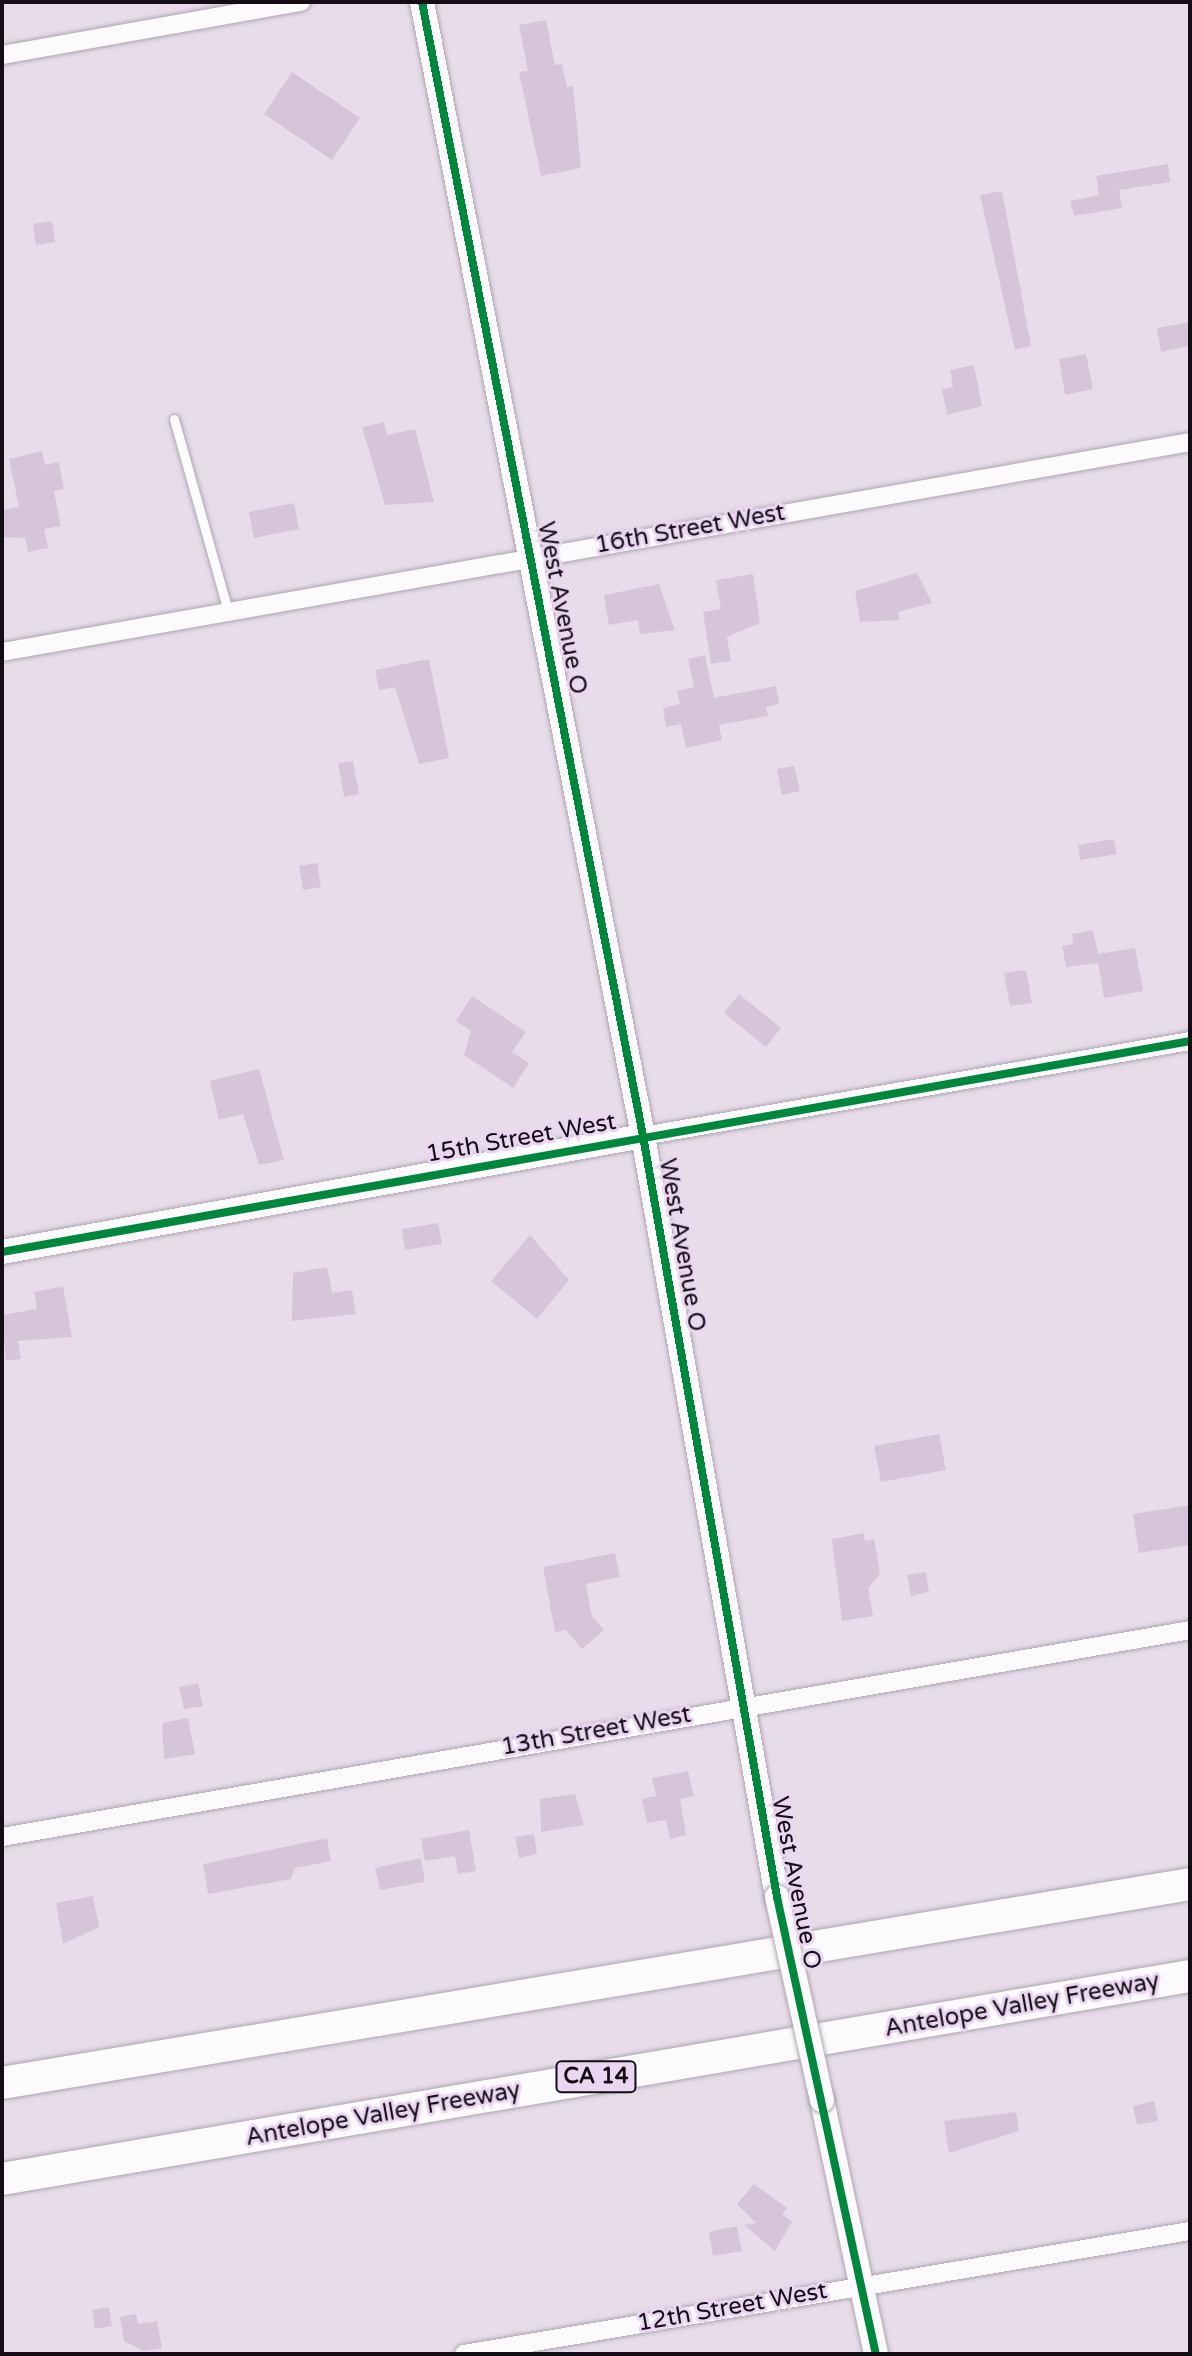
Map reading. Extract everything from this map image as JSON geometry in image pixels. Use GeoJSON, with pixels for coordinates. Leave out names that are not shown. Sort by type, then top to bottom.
{"type":"FeatureCollection","features":[{"type":"Feature","properties":{"kind":"highway"},"geometry":{"type":"LineString","coordinates":[[2,2083],[1190,1884]]}},
{"type":"Feature","properties":{"kind":"highway","name":"Antelope Valley Freeway"},"geometry":{"type":"LineString","coordinates":[[2,2179],[1190,1976]]}},
{"type":"Feature","properties":{"kind":"street"},"geometry":{"type":"LineString","coordinates":[[2,55],[301,2]]}},
{"type":"Feature","properties":{"kind":"street","name":"West Avenue O"},"geometry":{"type":"LineString","coordinates":[[422,2],[643,1136],[777,1897],[822,2100],[857,2285],[876,2354]]}},
{"type":"Feature","properties":{"kind":"street","name":"16th Street West"},"geometry":{"type":"LineString","coordinates":[[2,652],[1190,442]]}},
{"type":"Feature","properties":{"kind":"street","name":"15th Street West"},"geometry":{"type":"LineString","coordinates":[[2,1252],[1190,1041]]}},
{"type":"Feature","properties":{"kind":"street","name":"13th Street West"},"geometry":{"type":"LineString","coordinates":[[2,1837],[742,1705],[1190,1630]]}},
{"type":"Feature","properties":{"kind":"street","name":"12th Street West"},"geometry":{"type":"LineString","coordinates":[[464,2354],[1190,2231]]}},
{"type":"Feature","properties":{"kind":"lane"},"geometry":{"type":"LineString","coordinates":[[174,419],[228,611]]}},
{"type":"Feature","properties":{"kind":"building"},"geometry":{"type":"Polygon","coordinates":[[[546,20],[555,65],[562,64],[567,87],[573,86],[581,168],[541,176],[519,72],[528,71],[519,25],[546,20]]]}},
{"type":"Feature","properties":{"kind":"building"},"geometry":{"type":"Polygon","coordinates":[[[292,72],[360,118],[332,160],[264,114],[292,72]]]}},
{"type":"Feature","properties":{"kind":"building"},"geometry":{"type":"Polygon","coordinates":[[[1168,164],[1170,182],[1119,190],[1122,208],[1074,216],[1070,201],[1099,195],[1096,176],[1168,164]]]}},
{"type":"Feature","properties":{"kind":"building"},"geometry":{"type":"Polygon","coordinates":[[[1002,191],[1031,346],[1015,350],[980,195],[1002,191]]]}},
{"type":"Feature","properties":{"kind":"building"},"geometry":{"type":"Polygon","coordinates":[[[52,221],[55,242],[36,245],[33,224],[52,221]]]}},
{"type":"Feature","properties":{"kind":"building"},"geometry":{"type":"Polygon","coordinates":[[[1190,322],[1190,346],[1161,352],[1157,328],[1190,322]]]}},
{"type":"Feature","properties":{"kind":"building"},"geometry":{"type":"Polygon","coordinates":[[[1086,354],[1093,389],[1065,395],[1059,359],[1086,354]]]}},
{"type":"Feature","properties":{"kind":"building"},"geometry":{"type":"Polygon","coordinates":[[[974,365],[982,406],[947,415],[942,389],[953,387],[950,370],[974,365]]]}},
{"type":"Feature","properties":{"kind":"building"},"geometry":{"type":"Polygon","coordinates":[[[384,422],[387,435],[415,429],[434,502],[385,505],[362,427],[384,422]]]}},
{"type":"Feature","properties":{"kind":"building"},"geometry":{"type":"Polygon","coordinates":[[[42,451],[45,465],[59,462],[64,489],[54,491],[61,526],[44,529],[48,548],[28,552],[25,538],[2,537],[2,510],[19,507],[9,459],[42,451]]]}},
{"type":"Feature","properties":{"kind":"building"},"geometry":{"type":"Polygon","coordinates":[[[294,503],[299,529],[254,538],[249,512],[294,503]]]}},
{"type":"Feature","properties":{"kind":"building"},"geometry":{"type":"Polygon","coordinates":[[[917,573],[932,603],[898,612],[899,620],[860,622],[855,591],[917,573]]]}},
{"type":"Feature","properties":{"kind":"building"},"geometry":{"type":"Polygon","coordinates":[[[753,574],[760,623],[727,637],[731,661],[711,664],[703,612],[721,609],[716,580],[753,574]]]}},
{"type":"Feature","properties":{"kind":"building"},"geometry":{"type":"Polygon","coordinates":[[[659,584],[675,630],[640,634],[638,620],[609,625],[604,595],[659,584]]]}},
{"type":"Feature","properties":{"kind":"building"},"geometry":{"type":"Polygon","coordinates":[[[705,655],[714,698],[776,686],[779,704],[766,707],[768,716],[719,725],[722,740],[686,748],[681,724],[666,727],[663,708],[680,704],[677,691],[694,687],[688,659],[705,655]]]}},
{"type":"Feature","properties":{"kind":"building"},"geometry":{"type":"Polygon","coordinates":[[[429,659],[449,758],[419,764],[395,687],[379,690],[375,670],[429,659]]]}},
{"type":"Feature","properties":{"kind":"building"},"geometry":{"type":"Polygon","coordinates":[[[353,761],[359,794],[344,797],[338,763],[353,761]]]}},
{"type":"Feature","properties":{"kind":"building"},"geometry":{"type":"Polygon","coordinates":[[[794,766],[800,791],[782,795],[777,769],[794,766]]]}},
{"type":"Feature","properties":{"kind":"building"},"geometry":{"type":"Polygon","coordinates":[[[1114,839],[1117,854],[1080,860],[1078,845],[1114,839]]]}},
{"type":"Feature","properties":{"kind":"building"},"geometry":{"type":"Polygon","coordinates":[[[317,863],[321,887],[303,890],[299,866],[317,863]]]}},
{"type":"Feature","properties":{"kind":"building"},"geometry":{"type":"Polygon","coordinates":[[[1093,930],[1098,954],[1135,948],[1143,991],[1104,998],[1098,963],[1066,967],[1062,946],[1073,944],[1072,934],[1093,930]]]}},
{"type":"Feature","properties":{"kind":"building"},"geometry":{"type":"Polygon","coordinates":[[[1026,970],[1032,1003],[1010,1006],[1004,973],[1026,970]]]}},
{"type":"Feature","properties":{"kind":"building"},"geometry":{"type":"Polygon","coordinates":[[[739,994],[781,1028],[766,1047],[724,1013],[739,994]]]}},
{"type":"Feature","properties":{"kind":"building"},"geometry":{"type":"Polygon","coordinates":[[[472,996],[526,1032],[512,1052],[529,1063],[513,1088],[464,1055],[471,1031],[456,1021],[472,996]]]}},
{"type":"Feature","properties":{"kind":"building"},"geometry":{"type":"Polygon","coordinates":[[[259,1069],[284,1160],[259,1165],[243,1114],[219,1120],[210,1081],[259,1069]]]}},
{"type":"Feature","properties":{"kind":"building"},"geometry":{"type":"Polygon","coordinates":[[[438,1223],[442,1244],[405,1250],[402,1229],[438,1223]]]}},
{"type":"Feature","properties":{"kind":"building"},"geometry":{"type":"Polygon","coordinates":[[[530,1235],[569,1280],[537,1319],[491,1281],[530,1235]]]}},
{"type":"Feature","properties":{"kind":"building"},"geometry":{"type":"Polygon","coordinates":[[[327,1267],[332,1293],[352,1290],[356,1314],[292,1321],[293,1273],[327,1267]]]}},
{"type":"Feature","properties":{"kind":"building"},"geometry":{"type":"Polygon","coordinates":[[[63,1286],[72,1337],[18,1341],[21,1359],[6,1361],[2,1315],[37,1309],[34,1292],[63,1286]]]}},
{"type":"Feature","properties":{"kind":"building"},"geometry":{"type":"Polygon","coordinates":[[[939,1434],[946,1470],[881,1482],[874,1446],[939,1434]]]}},
{"type":"Feature","properties":{"kind":"building"},"geometry":{"type":"Polygon","coordinates":[[[1190,1505],[1190,1545],[1139,1553],[1133,1514],[1190,1505]]]}},
{"type":"Feature","properties":{"kind":"building"},"geometry":{"type":"Polygon","coordinates":[[[864,1533],[865,1541],[874,1539],[880,1574],[868,1588],[873,1616],[842,1621],[832,1539],[864,1533]]]}},
{"type":"Feature","properties":{"kind":"building"},"geometry":{"type":"Polygon","coordinates":[[[615,1553],[620,1577],[586,1584],[592,1616],[604,1630],[582,1649],[566,1630],[555,1632],[543,1567],[615,1553]]]}},
{"type":"Feature","properties":{"kind":"building"},"geometry":{"type":"Polygon","coordinates":[[[926,1572],[929,1592],[911,1596],[907,1575],[926,1572]]]}},
{"type":"Feature","properties":{"kind":"building"},"geometry":{"type":"Polygon","coordinates":[[[198,1683],[203,1706],[184,1709],[179,1687],[198,1683]]]}},
{"type":"Feature","properties":{"kind":"building"},"geometry":{"type":"Polygon","coordinates":[[[188,1718],[195,1754],[164,1759],[162,1723],[188,1718]]]}},
{"type":"Feature","properties":{"kind":"building"},"geometry":{"type":"Polygon","coordinates":[[[688,1771],[694,1796],[680,1799],[686,1835],[670,1839],[666,1820],[647,1823],[642,1799],[656,1796],[652,1778],[688,1771]]]}},
{"type":"Feature","properties":{"kind":"building"},"geometry":{"type":"Polygon","coordinates":[[[575,1794],[584,1825],[541,1832],[540,1799],[575,1794]]]}},
{"type":"Feature","properties":{"kind":"building"},"geometry":{"type":"Polygon","coordinates":[[[469,1830],[476,1871],[458,1874],[455,1856],[425,1861],[421,1839],[469,1830]]]}},
{"type":"Feature","properties":{"kind":"building"},"geometry":{"type":"Polygon","coordinates":[[[534,1834],[537,1854],[519,1858],[515,1837],[534,1834]]]}},
{"type":"Feature","properties":{"kind":"building"},"geometry":{"type":"Polygon","coordinates":[[[327,1838],[331,1861],[295,1868],[291,1879],[208,1894],[203,1864],[327,1838]]]}},
{"type":"Feature","properties":{"kind":"building"},"geometry":{"type":"Polygon","coordinates":[[[421,1858],[425,1882],[380,1890],[375,1868],[421,1858]]]}},
{"type":"Feature","properties":{"kind":"building"},"geometry":{"type":"Polygon","coordinates":[[[93,1896],[99,1927],[63,1944],[56,1903],[93,1896]]]}},
{"type":"Feature","properties":{"kind":"building"},"geometry":{"type":"Polygon","coordinates":[[[1154,2101],[1158,2121],[1137,2125],[1133,2106],[1154,2101]]]}},
{"type":"Feature","properties":{"kind":"building"},"geometry":{"type":"Polygon","coordinates":[[[1016,2112],[1019,2131],[949,2153],[944,2121],[1016,2112]]]}},
{"type":"Feature","properties":{"kind":"building"},"geometry":{"type":"Polygon","coordinates":[[[754,2184],[787,2208],[782,2214],[792,2222],[775,2251],[744,2225],[756,2223],[737,2204],[754,2184]]]}},
{"type":"Feature","properties":{"kind":"building"},"geometry":{"type":"Polygon","coordinates":[[[737,2226],[742,2251],[713,2256],[709,2232],[737,2226]]]}},
{"type":"Feature","properties":{"kind":"building"},"geometry":{"type":"Polygon","coordinates":[[[109,2307],[112,2326],[95,2329],[92,2310],[109,2307]]]}},
{"type":"Feature","properties":{"kind":"building"},"geometry":{"type":"Polygon","coordinates":[[[136,2314],[138,2324],[157,2321],[162,2348],[144,2351],[124,2341],[120,2317],[136,2314]]]}},
{"type":"Feature","properties":{"kind":"cycle path"},"geometry":{"type":"LineString","coordinates":[[422,2],[643,1136],[777,1897],[876,2354]]}},
{"type":"Feature","properties":{"kind":"cycle path"},"geometry":{"type":"LineString","coordinates":[[2,1252],[1190,1041]]}}]}
